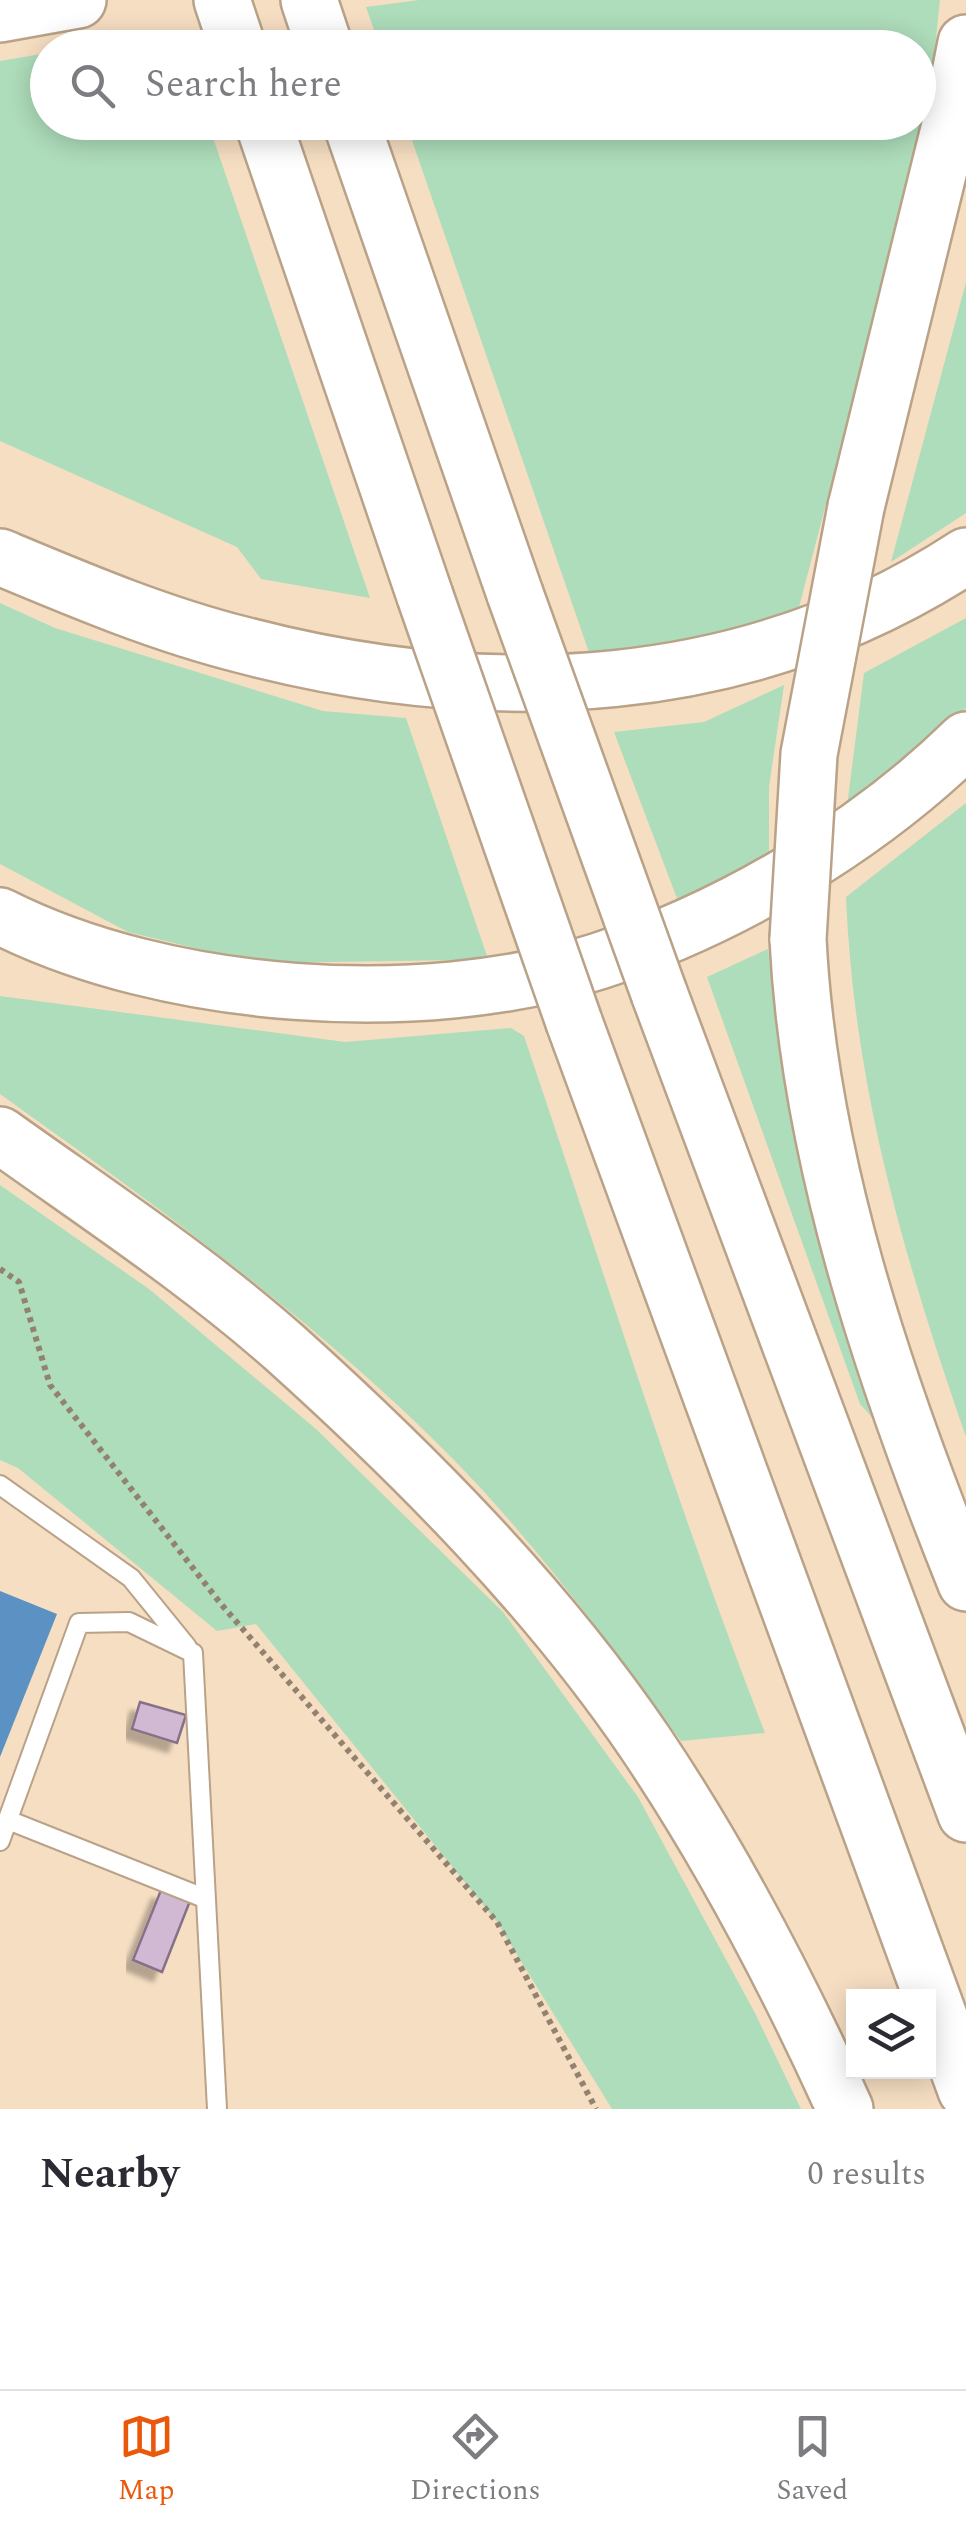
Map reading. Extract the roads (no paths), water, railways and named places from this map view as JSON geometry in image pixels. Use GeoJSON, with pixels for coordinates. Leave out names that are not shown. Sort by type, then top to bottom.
{"type":"FeatureCollection","features":[{"type":"Feature","properties":{"kind":"highway"},"geometry":{"type":"LineString","coordinates":[[0,14],[78,0]]}},
{"type":"Feature","properties":{"kind":"highway"},"geometry":{"type":"LineString","coordinates":[[222,0],[232,30]]}},
{"type":"Feature","properties":{"kind":"highway"},"geometry":{"type":"LineString","coordinates":[[309,0],[319,30]]}},
{"type":"Feature","properties":{"kind":"highway"},"geometry":{"type":"LineString","coordinates":[[966,43],[950,130],[856,507],[809,754],[798,939],[807,1052],[824,1141],[870,1314],[966,1583]]}},
{"type":"Feature","properties":{"kind":"highway"},"geometry":{"type":"LineString","coordinates":[[269,140],[574,1022],[966,2090]]}},
{"type":"Feature","properties":{"kind":"highway"},"geometry":{"type":"LineString","coordinates":[[357,140],[659,993],[966,1814]]}},
{"type":"Feature","properties":{"kind":"highway"},"geometry":{"type":"LineString","coordinates":[[0,558],[114,604],[243,645],[390,675],[506,686],[604,681],[719,664],[812,635],[861,614],[909,593],[966,556]]}},
{"type":"Feature","properties":{"kind":"highway"},"geometry":{"type":"LineString","coordinates":[[0,916],[28,930],[160,972],[255,985],[410,993],[496,984],[598,961],[766,884],[857,830],[966,740]]}},
{"type":"Feature","properties":{"kind":"highway"},"geometry":{"type":"LineString","coordinates":[[0,1135],[282,1346],[427,1485],[541,1609],[644,1742],[730,1878],[845,2109]]}},
{"type":"Feature","properties":{"kind":"lane"},"geometry":{"type":"LineString","coordinates":[[0,1485],[131,1578],[193,1654],[217,2109]]}},
{"type":"Feature","properties":{"kind":"lane"},"geometry":{"type":"LineString","coordinates":[[0,1841],[78,1623],[130,1622],[193,1654]]}},
{"type":"Feature","properties":{"kind":"lane"},"geometry":{"type":"LineString","coordinates":[[8,1820],[204,1898]]}},
{"type":"Feature","properties":{"kind":"water"},"geometry":{"type":"Polygon","coordinates":[[[0,1591],[57,1614],[0,1757],[0,1591]]]}}]}
